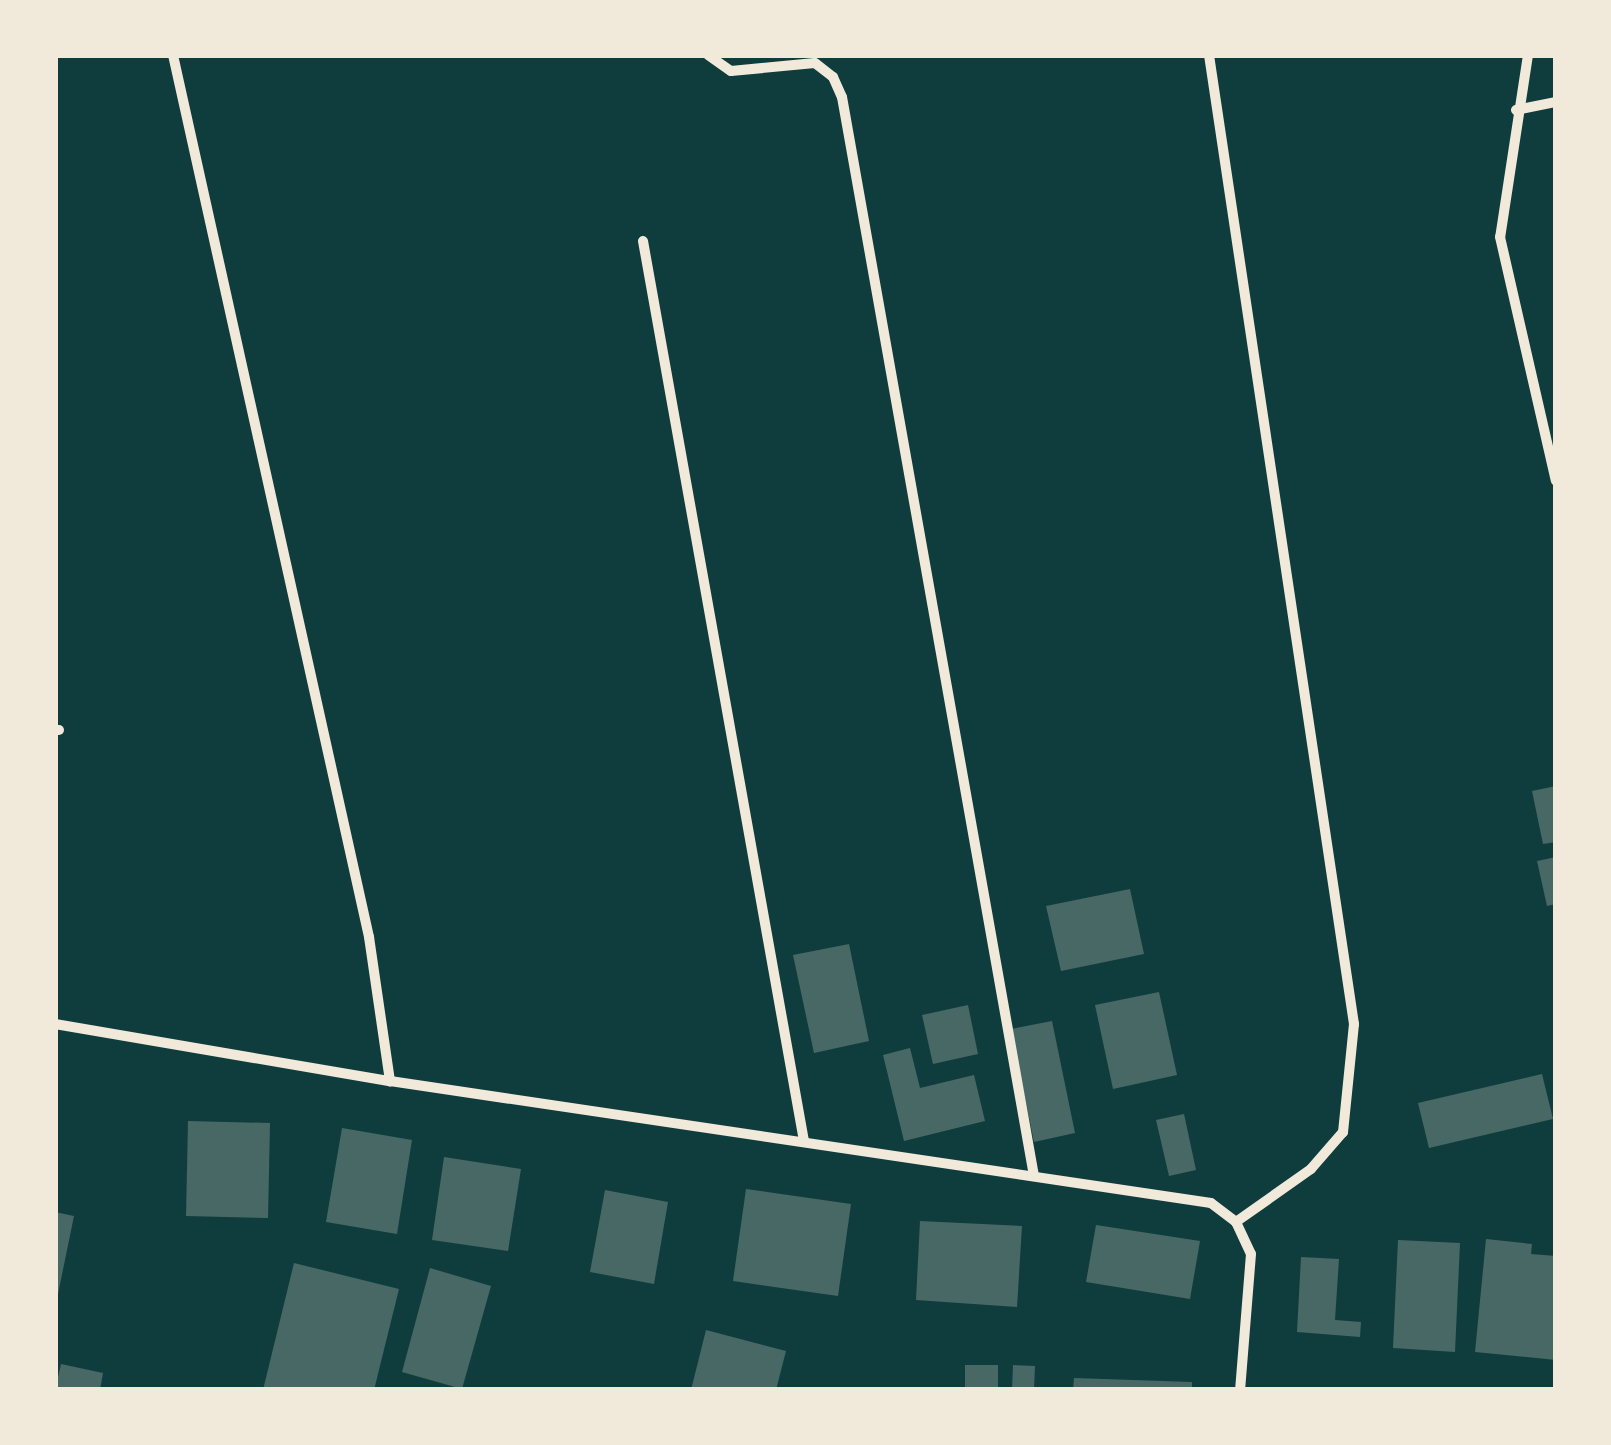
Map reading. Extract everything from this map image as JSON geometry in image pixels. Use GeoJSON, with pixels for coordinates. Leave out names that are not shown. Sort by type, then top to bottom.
{"type":"FeatureCollection","features":[{"type":"Feature","properties":{"kind":"street"},"geometry":{"type":"LineString","coordinates":[[173,55],[369,937],[390,1082]]}},
{"type":"Feature","properties":{"kind":"street"},"geometry":{"type":"LineString","coordinates":[[708,55],[731,71],[815,63],[842,96],[1034,1176]]}},
{"type":"Feature","properties":{"kind":"street"},"geometry":{"type":"LineString","coordinates":[[1208,55],[1354,1024],[1343,1132],[1311,1169],[1236,1222]]}},
{"type":"Feature","properties":{"kind":"street"},"geometry":{"type":"LineString","coordinates":[[1528,55],[1516,110],[1500,238],[1556,480]]}},
{"type":"Feature","properties":{"kind":"street"},"geometry":{"type":"LineString","coordinates":[[1516,110],[1556,102]]}},
{"type":"Feature","properties":{"kind":"street"},"geometry":{"type":"LineString","coordinates":[[642,240],[804,1142]]}},
{"type":"Feature","properties":{"kind":"street"},"geometry":{"type":"LineString","coordinates":[[55,1024],[390,1082],[1211,1203],[1236,1222],[1251,1254],[1240,1390]]}},
{"type":"Feature","properties":{"kind":"building"},"geometry":{"type":"Polygon","coordinates":[[[1556,786],[1556,842],[1543,844],[1532,791],[1556,786]]]}},
{"type":"Feature","properties":{"kind":"building"},"geometry":{"type":"Polygon","coordinates":[[[1556,857],[1556,904],[1547,906],[1537,861],[1556,857]]]}},
{"type":"Feature","properties":{"kind":"building"},"geometry":{"type":"Polygon","coordinates":[[[1130,889],[1144,954],[1061,971],[1046,906],[1130,889]]]}},
{"type":"Feature","properties":{"kind":"building"},"geometry":{"type":"Polygon","coordinates":[[[849,944],[869,1041],[814,1053],[793,955],[849,944]]]}},
{"type":"Feature","properties":{"kind":"building"},"geometry":{"type":"Polygon","coordinates":[[[1159,992],[1177,1075],[1113,1089],[1095,1005],[1159,992]]]}},
{"type":"Feature","properties":{"kind":"building"},"geometry":{"type":"Polygon","coordinates":[[[968,1005],[978,1054],[933,1064],[922,1015],[968,1005]]]}},
{"type":"Feature","properties":{"kind":"building"},"geometry":{"type":"Polygon","coordinates":[[[1052,1021],[1075,1133],[1034,1142],[1011,1029],[1052,1021]]]}},
{"type":"Feature","properties":{"kind":"building"},"geometry":{"type":"Polygon","coordinates":[[[910,1048],[920,1088],[974,1075],[985,1121],[904,1141],[883,1055],[910,1048]]]}},
{"type":"Feature","properties":{"kind":"building"},"geometry":{"type":"Polygon","coordinates":[[[1542,1074],[1553,1119],[1429,1148],[1418,1103],[1542,1074]]]}},
{"type":"Feature","properties":{"kind":"building"},"geometry":{"type":"Polygon","coordinates":[[[1184,1114],[1196,1170],[1169,1176],[1156,1120],[1184,1114]]]}},
{"type":"Feature","properties":{"kind":"building"},"geometry":{"type":"Polygon","coordinates":[[[188,1121],[270,1123],[268,1218],[186,1216],[188,1121]]]}},
{"type":"Feature","properties":{"kind":"building"},"geometry":{"type":"Polygon","coordinates":[[[342,1128],[412,1140],[397,1234],[326,1222],[342,1128]]]}},
{"type":"Feature","properties":{"kind":"building"},"geometry":{"type":"Polygon","coordinates":[[[444,1157],[521,1169],[508,1251],[432,1240],[444,1157]]]}},
{"type":"Feature","properties":{"kind":"building"},"geometry":{"type":"Polygon","coordinates":[[[746,1189],[851,1204],[838,1296],[733,1281],[746,1189]]]}},
{"type":"Feature","properties":{"kind":"building"},"geometry":{"type":"Polygon","coordinates":[[[605,1190],[668,1202],[654,1284],[590,1272],[605,1190]]]}},
{"type":"Feature","properties":{"kind":"building"},"geometry":{"type":"Polygon","coordinates":[[[55,1212],[74,1216],[57,1299],[55,1299],[55,1212]]]}},
{"type":"Feature","properties":{"kind":"building"},"geometry":{"type":"Polygon","coordinates":[[[920,1221],[1022,1226],[1017,1307],[916,1300],[920,1221]]]}},
{"type":"Feature","properties":{"kind":"building"},"geometry":{"type":"Polygon","coordinates":[[[1096,1225],[1200,1241],[1190,1299],[1086,1282],[1096,1225]]]}},
{"type":"Feature","properties":{"kind":"building"},"geometry":{"type":"Polygon","coordinates":[[[1486,1239],[1532,1244],[1531,1254],[1556,1256],[1556,1360],[1475,1352],[1486,1239]]]}},
{"type":"Feature","properties":{"kind":"building"},"geometry":{"type":"Polygon","coordinates":[[[1398,1240],[1460,1243],[1455,1352],[1393,1348],[1398,1240]]]}},
{"type":"Feature","properties":{"kind":"building"},"geometry":{"type":"Polygon","coordinates":[[[1301,1257],[1339,1259],[1335,1320],[1361,1322],[1360,1337],[1297,1332],[1301,1257]]]}},
{"type":"Feature","properties":{"kind":"building"},"geometry":{"type":"Polygon","coordinates":[[[294,1263],[399,1289],[374,1390],[263,1390],[294,1263]]]}},
{"type":"Feature","properties":{"kind":"building"},"geometry":{"type":"Polygon","coordinates":[[[430,1268],[491,1286],[462,1389],[402,1372],[430,1268]]]}},
{"type":"Feature","properties":{"kind":"building"},"geometry":{"type":"Polygon","coordinates":[[[706,1330],[786,1351],[776,1390],[691,1390],[706,1330]]]}},
{"type":"Feature","properties":{"kind":"building"},"geometry":{"type":"Polygon","coordinates":[[[61,1364],[103,1373],[100,1390],[55,1390],[61,1364]]]}},
{"type":"Feature","properties":{"kind":"building"},"geometry":{"type":"Polygon","coordinates":[[[965,1365],[998,1365],[998,1390],[965,1390],[965,1365]]]}},
{"type":"Feature","properties":{"kind":"building"},"geometry":{"type":"Polygon","coordinates":[[[1013,1365],[1035,1366],[1034,1390],[1012,1390],[1013,1365]]]}},
{"type":"Feature","properties":{"kind":"building"},"geometry":{"type":"Polygon","coordinates":[[[1074,1378],[1192,1382],[1192,1390],[1073,1390],[1074,1378]]]}}]}
